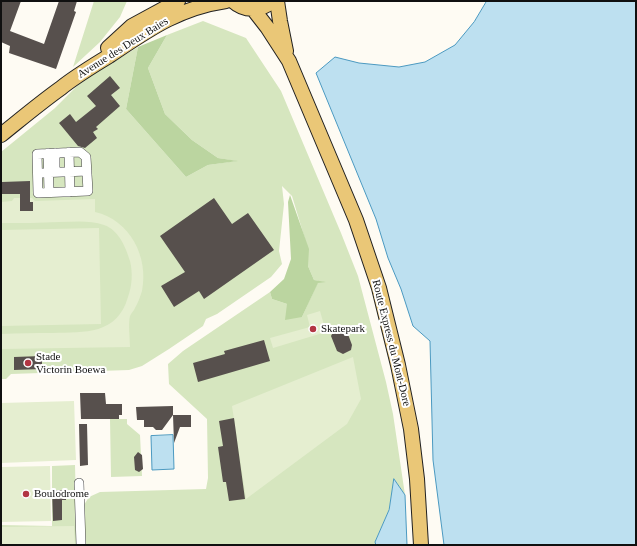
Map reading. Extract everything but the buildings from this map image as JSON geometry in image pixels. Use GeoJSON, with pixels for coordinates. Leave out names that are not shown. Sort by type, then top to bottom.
{"type":"FeatureCollection","features":[{"type":"Feature","properties":{"kind":"main road","name":"Avenue des Deux Baies"},"geometry":{"type":"LineString","coordinates":[[67,84],[132,26],[178,1]]}},
{"type":"Feature","properties":{"kind":"main road","name":"Avenue des Deux Baies"},"geometry":{"type":"LineString","coordinates":[[1,135],[67,84],[137,37],[169,18],[192,8],[226,1]]}},
{"type":"Feature","properties":{"kind":"main road"},"geometry":{"type":"LineString","coordinates":[[233,1],[245,8],[253,9],[262,8],[272,1]]}},
{"type":"Feature","properties":{"kind":"main road","name":"Route Express du Mont-Dore"},"geometry":{"type":"LineString","coordinates":[[277,1],[289,61]]}},
{"type":"Feature","properties":{"kind":"main road","name":"Route Express du Mont-Dore"},"geometry":{"type":"LineString","coordinates":[[253,9],[267,27],[289,61],[356,220],[379,288],[398,365],[411,429],[417,479],[421,545]]}},
{"type":"Feature","properties":{"kind":"street"},"geometry":{"type":"LineString","coordinates":[[69,152],[70,192]]}},
{"type":"Feature","properties":{"kind":"street"},"geometry":{"type":"LineString","coordinates":[[80,152],[86,157],[88,191],[38,193],[37,154],[51,153],[80,152]]}},
{"type":"Feature","properties":{"kind":"street"},"geometry":{"type":"LineString","coordinates":[[49,192],[52,172],[51,153]]}},
{"type":"Feature","properties":{"kind":"street"},"geometry":{"type":"LineString","coordinates":[[38,173],[87,171]]}},
{"type":"Feature","properties":{"kind":"street"},"geometry":{"type":"LineString","coordinates":[[70,172],[87,183]]}},
{"type":"Feature","properties":{"kind":"street"},"geometry":{"type":"LineString","coordinates":[[79,483],[81,545]]}},
{"type":"Feature","properties":{"kind":"green space"},"geometry":{"type":"Polygon","coordinates":[[[94,1],[127,1],[120,17],[100,42],[73,67],[94,1]]]}},
{"type":"Feature","properties":{"kind":"green space"},"geometry":{"type":"Polygon","coordinates":[[[203,21],[246,38],[281,91],[358,276],[393,414],[405,495],[394,479],[389,510],[375,542],[376,545],[84,545],[82,508],[89,497],[100,492],[206,489],[208,478],[207,419],[169,384],[168,364],[183,351],[270,292],[272,299],[287,304],[302,317],[318,282],[323,282],[314,280],[308,266],[308,249],[292,196],[282,186],[284,204],[279,251],[282,264],[271,277],[217,314],[206,319],[203,326],[142,366],[129,370],[11,374],[6,379],[1,379],[1,152],[55,108],[82,81],[138,47],[126,109],[186,177],[208,165],[236,161],[218,158],[192,140],[165,114],[148,68],[167,35],[203,21]]]}},
{"type":"Feature","properties":{"kind":"green space"},"geometry":{"type":"Polygon","coordinates":[[[167,35],[148,68],[165,114],[192,140],[218,158],[238,161],[208,165],[186,177],[126,109],[138,47],[167,35]]]}},
{"type":"Feature","properties":{"kind":"green space"},"geometry":{"type":"Polygon","coordinates":[[[290,195],[309,249],[308,266],[314,280],[326,282],[318,283],[302,317],[285,320],[287,304],[272,299],[270,292],[284,279],[291,259],[288,202],[290,195]]]}},
{"type":"Feature","properties":{"kind":"green space"},"geometry":{"type":"Polygon","coordinates":[[[14,198],[32,198],[35,201],[95,199],[95,212],[107,216],[118,223],[127,232],[134,242],[143,265],[142,291],[129,319],[130,347],[1,349],[1,334],[77,332],[98,329],[108,325],[116,319],[123,309],[132,279],[132,270],[126,251],[118,235],[109,227],[99,223],[88,222],[1,223],[1,202],[12,201],[14,198]]]}},
{"type":"Feature","properties":{"kind":"green space"},"geometry":{"type":"Polygon","coordinates":[[[99,228],[101,324],[1,326],[1,230],[99,228]]]}},
{"type":"Feature","properties":{"kind":"green space","name":"Skatepark"},"geometry":{"type":"Polygon","coordinates":[[[320,311],[326,332],[273,348],[270,338],[310,327],[307,315],[320,311]]]}},
{"type":"Feature","properties":{"kind":"green space"},"geometry":{"type":"Polygon","coordinates":[[[353,357],[361,399],[347,424],[246,499],[232,406],[353,357]]]}},
{"type":"Feature","properties":{"kind":"green space"},"geometry":{"type":"Polygon","coordinates":[[[74,401],[76,460],[1,463],[1,403],[74,401]]]}},
{"type":"Feature","properties":{"kind":"green space"},"geometry":{"type":"Polygon","coordinates":[[[110,419],[127,419],[127,424],[140,435],[142,476],[111,477],[110,419]]]}},
{"type":"Feature","properties":{"kind":"green space"},"geometry":{"type":"Polygon","coordinates":[[[75,465],[77,545],[1,545],[1,525],[52,526],[52,466],[75,465]]]}},
{"type":"Feature","properties":{"kind":"green space","name":"Boulodrome"},"geometry":{"type":"Polygon","coordinates":[[[50,466],[51,521],[1,522],[1,467],[50,466]]]}},
{"type":"Feature","properties":{"kind":"green space"},"geometry":{"type":"Polygon","coordinates":[[[74,526],[75,545],[1,545],[1,527],[74,526]]]}},
{"type":"Feature","properties":{"kind":"water"},"geometry":{"type":"Polygon","coordinates":[[[487,1],[636,1],[636,545],[444,545],[433,460],[430,341],[413,326],[401,289],[388,258],[376,219],[316,73],[335,57],[359,63],[399,67],[425,62],[455,45],[474,22],[487,1]]]}},
{"type":"Feature","properties":{"kind":"water"},"geometry":{"type":"Polygon","coordinates":[[[173,435],[174,469],[152,470],[151,436],[173,435]]]}},
{"type":"Feature","properties":{"kind":"water"},"geometry":{"type":"Polygon","coordinates":[[[394,479],[405,495],[407,545],[376,545],[375,542],[389,510],[394,479]]]}},
{"type":"Feature","properties":{"kind":"place","name":"Skatepark"},"geometry":{"type":"Point","coordinates":[313,329]}},
{"type":"Feature","properties":{"kind":"place","name":"Stade Victorin Boewa"},"geometry":{"type":"Point","coordinates":[28,363]}},
{"type":"Feature","properties":{"kind":"place","name":"Boulodrome"},"geometry":{"type":"Point","coordinates":[26,494]}}]}
